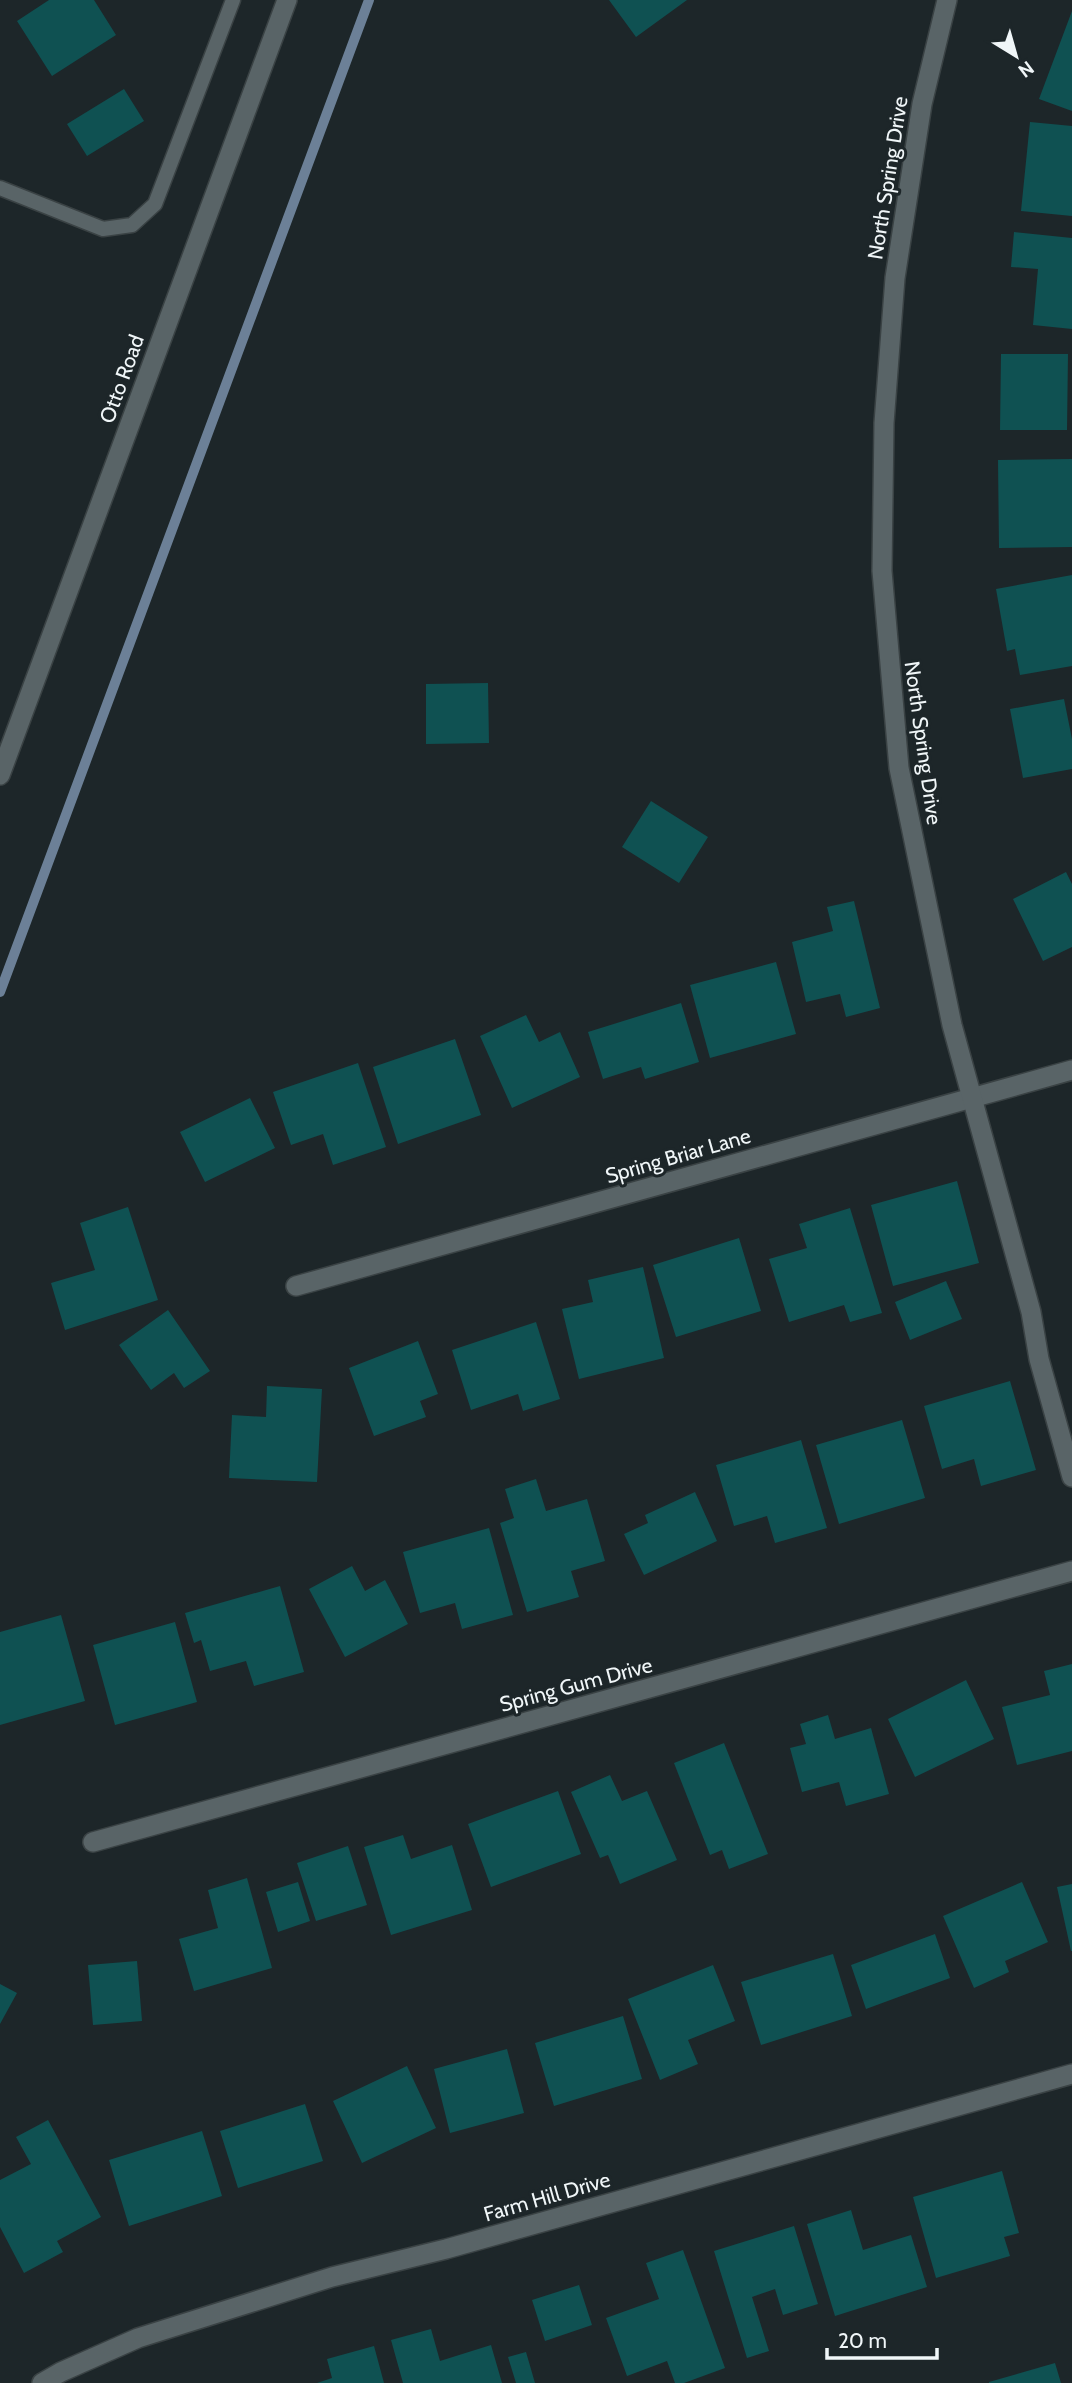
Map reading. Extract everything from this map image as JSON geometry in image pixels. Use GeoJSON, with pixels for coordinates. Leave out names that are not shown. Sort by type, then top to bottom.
{"type":"FeatureCollection","features":[{"type":"Feature","properties":{"kind":"street","name":"Otto Road"},"geometry":{"type":"LineString","coordinates":[[0,775],[287,0]]}},
{"type":"Feature","properties":{"kind":"street","name":"North Spring Drive"},"geometry":{"type":"LineString","coordinates":[[947,0],[922,104],[895,278],[884,423],[882,572],[899,768],[952,1025],[1031,1312],[1039,1359],[1072,1477]]}},
{"type":"Feature","properties":{"kind":"street","name":"Spring Briar Lane"},"geometry":{"type":"LineString","coordinates":[[296,1286],[1072,1070]]}},
{"type":"Feature","properties":{"kind":"street","name":"Spring Gum Drive"},"geometry":{"type":"LineString","coordinates":[[93,1842],[1072,1571]]}},
{"type":"Feature","properties":{"kind":"street","name":"Farm Hill Drive"},"geometry":{"type":"LineString","coordinates":[[42,2383],[138,2338],[332,2277],[446,2249],[1072,2074]]}},
{"type":"Feature","properties":{"kind":"lane"},"geometry":{"type":"LineString","coordinates":[[0,188],[103,229],[132,225],[156,204],[233,0]]}},
{"type":"Feature","properties":{"kind":"building"},"geometry":{"type":"Polygon","coordinates":[[[49,0],[94,0],[116,35],[52,76],[17,21],[49,0]]]}},
{"type":"Feature","properties":{"kind":"building"},"geometry":{"type":"Polygon","coordinates":[[[609,0],[687,0],[636,37],[609,0]]]}},
{"type":"Feature","properties":{"kind":"building"},"geometry":{"type":"Polygon","coordinates":[[[1072,11],[1072,111],[1039,99],[1072,11]]]}},
{"type":"Feature","properties":{"kind":"building"},"geometry":{"type":"Polygon","coordinates":[[[124,89],[144,121],[87,156],[67,124],[124,89]]]}},
{"type":"Feature","properties":{"kind":"building"},"geometry":{"type":"Polygon","coordinates":[[[1030,122],[1072,126],[1072,216],[1021,211],[1030,122]]]}},
{"type":"Feature","properties":{"kind":"building"},"geometry":{"type":"Polygon","coordinates":[[[1014,232],[1072,238],[1072,329],[1033,325],[1038,269],[1011,267],[1014,232]]]}},
{"type":"Feature","properties":{"kind":"building"},"geometry":{"type":"Polygon","coordinates":[[[1001,354],[1068,354],[1067,430],[1000,430],[1001,354]]]}},
{"type":"Feature","properties":{"kind":"building"},"geometry":{"type":"Polygon","coordinates":[[[1072,459],[1072,547],[999,548],[998,460],[1072,459]]]}},
{"type":"Feature","properties":{"kind":"building"},"geometry":{"type":"Polygon","coordinates":[[[1072,575],[1072,666],[1020,675],[1015,649],[1007,651],[996,589],[1072,575]]]}},
{"type":"Feature","properties":{"kind":"building"},"geometry":{"type":"Polygon","coordinates":[[[488,683],[489,743],[426,744],[426,684],[488,683]]]}},
{"type":"Feature","properties":{"kind":"building"},"geometry":{"type":"Polygon","coordinates":[[[1064,699],[1072,739],[1072,769],[1023,778],[1010,709],[1064,699]]]}},
{"type":"Feature","properties":{"kind":"building"},"geometry":{"type":"Polygon","coordinates":[[[651,801],[708,837],[679,883],[622,847],[651,801]]]}},
{"type":"Feature","properties":{"kind":"building"},"geometry":{"type":"Polygon","coordinates":[[[1066,872],[1072,884],[1072,947],[1043,961],[1013,899],[1066,872]]]}},
{"type":"Feature","properties":{"kind":"building"},"geometry":{"type":"Polygon","coordinates":[[[854,901],[880,1008],[846,1017],[840,994],[806,1002],[792,942],[833,931],[827,907],[854,901]]]}},
{"type":"Feature","properties":{"kind":"building"},"geometry":{"type":"Polygon","coordinates":[[[776,962],[796,1034],[710,1058],[690,985],[776,962]]]}},
{"type":"Feature","properties":{"kind":"building"},"geometry":{"type":"Polygon","coordinates":[[[681,1003],[699,1062],[645,1079],[641,1067],[603,1079],[588,1032],[681,1003]]]}},
{"type":"Feature","properties":{"kind":"building"},"geometry":{"type":"Polygon","coordinates":[[[526,1015],[539,1042],[560,1032],[580,1077],[512,1108],[480,1036],[526,1015]]]}},
{"type":"Feature","properties":{"kind":"building"},"geometry":{"type":"Polygon","coordinates":[[[455,1039],[481,1115],[398,1144],[373,1067],[455,1039]]]}},
{"type":"Feature","properties":{"kind":"building"},"geometry":{"type":"Polygon","coordinates":[[[358,1063],[386,1147],[333,1165],[323,1134],[291,1145],[273,1092],[358,1063]]]}},
{"type":"Feature","properties":{"kind":"building"},"geometry":{"type":"Polygon","coordinates":[[[250,1098],[275,1148],[205,1182],[180,1132],[250,1098]]]}},
{"type":"Feature","properties":{"kind":"building"},"geometry":{"type":"Polygon","coordinates":[[[957,1181],[979,1263],[893,1286],[871,1205],[957,1181]]]}},
{"type":"Feature","properties":{"kind":"building"},"geometry":{"type":"Polygon","coordinates":[[[128,1207],[158,1300],[65,1330],[51,1283],[95,1270],[80,1223],[128,1207]]]}},
{"type":"Feature","properties":{"kind":"building"},"geometry":{"type":"Polygon","coordinates":[[[850,1208],[882,1313],[850,1322],[844,1305],[789,1322],[769,1259],[807,1248],[799,1224],[850,1208]]]}},
{"type":"Feature","properties":{"kind":"building"},"geometry":{"type":"Polygon","coordinates":[[[739,1238],[761,1311],[676,1337],[653,1265],[739,1238]]]}},
{"type":"Feature","properties":{"kind":"building"},"geometry":{"type":"Polygon","coordinates":[[[643,1267],[664,1358],[579,1379],[562,1309],[593,1302],[588,1280],[643,1267]]]}},
{"type":"Feature","properties":{"kind":"building"},"geometry":{"type":"Polygon","coordinates":[[[946,1281],[962,1319],[910,1340],[895,1302],[946,1281]]]}},
{"type":"Feature","properties":{"kind":"building"},"geometry":{"type":"Polygon","coordinates":[[[168,1310],[210,1371],[184,1388],[174,1373],[151,1390],[119,1345],[168,1310]]]}},
{"type":"Feature","properties":{"kind":"building"},"geometry":{"type":"Polygon","coordinates":[[[536,1322],[560,1399],[523,1411],[518,1394],[471,1410],[452,1350],[536,1322]]]}},
{"type":"Feature","properties":{"kind":"building"},"geometry":{"type":"Polygon","coordinates":[[[418,1341],[438,1394],[420,1401],[426,1417],[374,1436],[349,1368],[418,1341]]]}},
{"type":"Feature","properties":{"kind":"building"},"geometry":{"type":"Polygon","coordinates":[[[1010,1381],[1036,1470],[981,1486],[974,1459],[942,1469],[924,1406],[1010,1381]]]}},
{"type":"Feature","properties":{"kind":"building"},"geometry":{"type":"Polygon","coordinates":[[[267,1386],[322,1389],[317,1482],[229,1478],[232,1415],[266,1417],[267,1386]]]}},
{"type":"Feature","properties":{"kind":"building"},"geometry":{"type":"Polygon","coordinates":[[[902,1420],[925,1498],[839,1524],[816,1445],[902,1420]]]}},
{"type":"Feature","properties":{"kind":"building"},"geometry":{"type":"Polygon","coordinates":[[[801,1440],[827,1528],[775,1543],[767,1516],[734,1526],[716,1465],[801,1440]]]}},
{"type":"Feature","properties":{"kind":"building"},"geometry":{"type":"Polygon","coordinates":[[[536,1479],[546,1511],[587,1499],[605,1561],[571,1571],[579,1597],[527,1612],[500,1523],[514,1518],[505,1489],[536,1479]]]}},
{"type":"Feature","properties":{"kind":"building"},"geometry":{"type":"Polygon","coordinates":[[[695,1492],[717,1541],[644,1575],[624,1534],[648,1523],[645,1515],[695,1492]]]}},
{"type":"Feature","properties":{"kind":"building"},"geometry":{"type":"Polygon","coordinates":[[[489,1528],[513,1615],[462,1629],[455,1603],[420,1613],[403,1552],[489,1528]]]}},
{"type":"Feature","properties":{"kind":"building"},"geometry":{"type":"Polygon","coordinates":[[[352,1566],[365,1591],[385,1580],[408,1624],[345,1657],[309,1589],[352,1566]]]}},
{"type":"Feature","properties":{"kind":"building"},"geometry":{"type":"Polygon","coordinates":[[[280,1586],[304,1672],[254,1686],[246,1661],[210,1671],[201,1640],[194,1643],[185,1613],[280,1586]]]}},
{"type":"Feature","properties":{"kind":"building"},"geometry":{"type":"Polygon","coordinates":[[[61,1615],[85,1701],[0,1725],[0,1632],[61,1615]]]}},
{"type":"Feature","properties":{"kind":"building"},"geometry":{"type":"Polygon","coordinates":[[[175,1622],[197,1702],[115,1725],[93,1645],[175,1622]]]}},
{"type":"Feature","properties":{"kind":"building"},"geometry":{"type":"Polygon","coordinates":[[[1072,1664],[1072,1751],[1017,1765],[1002,1707],[1050,1695],[1044,1671],[1072,1664]]]}},
{"type":"Feature","properties":{"kind":"building"},"geometry":{"type":"Polygon","coordinates":[[[966,1680],[994,1739],[915,1777],[888,1719],[966,1680]]]}},
{"type":"Feature","properties":{"kind":"building"},"geometry":{"type":"Polygon","coordinates":[[[828,1715],[835,1739],[871,1728],[889,1794],[846,1806],[839,1782],[802,1792],[790,1748],[806,1744],[800,1724],[828,1715]]]}},
{"type":"Feature","properties":{"kind":"building"},"geometry":{"type":"Polygon","coordinates":[[[724,1743],[768,1854],[729,1869],[722,1850],[710,1855],[674,1763],[724,1743]]]}},
{"type":"Feature","properties":{"kind":"building"},"geometry":{"type":"Polygon","coordinates":[[[610,1775],[622,1801],[647,1791],[677,1860],[620,1884],[608,1855],[600,1858],[571,1792],[610,1775]]]}},
{"type":"Feature","properties":{"kind":"building"},"geometry":{"type":"Polygon","coordinates":[[[558,1791],[581,1854],[491,1887],[468,1824],[558,1791]]]}},
{"type":"Feature","properties":{"kind":"building"},"geometry":{"type":"Polygon","coordinates":[[[403,1835],[411,1859],[452,1845],[472,1910],[391,1935],[364,1847],[403,1835]]]}},
{"type":"Feature","properties":{"kind":"building"},"geometry":{"type":"Polygon","coordinates":[[[348,1846],[367,1905],[316,1921],[297,1863],[348,1846]]]}},
{"type":"Feature","properties":{"kind":"building"},"geometry":{"type":"Polygon","coordinates":[[[247,1878],[272,1968],[194,1991],[179,1939],[218,1928],[208,1890],[247,1878]]]}},
{"type":"Feature","properties":{"kind":"building"},"geometry":{"type":"Polygon","coordinates":[[[298,1882],[310,1921],[278,1932],[266,1892],[298,1882]]]}},
{"type":"Feature","properties":{"kind":"building"},"geometry":{"type":"Polygon","coordinates":[[[1022,1882],[1048,1942],[1005,1961],[1009,1972],[974,1988],[943,1916],[1022,1882]]]}},
{"type":"Feature","properties":{"kind":"building"},"geometry":{"type":"Polygon","coordinates":[[[1072,1884],[1072,1951],[1071,1951],[1057,1887],[1072,1884]]]}},
{"type":"Feature","properties":{"kind":"building"},"geometry":{"type":"Polygon","coordinates":[[[935,1934],[950,1978],[866,2009],[851,1965],[935,1934]]]}},
{"type":"Feature","properties":{"kind":"building"},"geometry":{"type":"Polygon","coordinates":[[[833,1954],[852,2016],[761,2045],[741,1982],[833,1954]]]}},
{"type":"Feature","properties":{"kind":"building"},"geometry":{"type":"Polygon","coordinates":[[[137,1961],[142,2021],[93,2025],[88,1965],[137,1961]]]}},
{"type":"Feature","properties":{"kind":"building"},"geometry":{"type":"Polygon","coordinates":[[[713,1965],[735,2021],[688,2040],[698,2064],[660,2080],[628,1999],[713,1965]]]}},
{"type":"Feature","properties":{"kind":"building"},"geometry":{"type":"Polygon","coordinates":[[[0,1984],[17,1993],[0,2024],[0,1984]]]}},
{"type":"Feature","properties":{"kind":"building"},"geometry":{"type":"Polygon","coordinates":[[[623,2016],[642,2079],[554,2106],[535,2043],[623,2016]]]}},
{"type":"Feature","properties":{"kind":"building"},"geometry":{"type":"Polygon","coordinates":[[[507,2049],[524,2113],[450,2133],[434,2069],[507,2049]]]}},
{"type":"Feature","properties":{"kind":"building"},"geometry":{"type":"Polygon","coordinates":[[[407,2066],[436,2128],[362,2163],[333,2101],[407,2066]]]}},
{"type":"Feature","properties":{"kind":"building"},"geometry":{"type":"Polygon","coordinates":[[[305,2104],[323,2161],[238,2188],[220,2131],[305,2104]]]}},
{"type":"Feature","properties":{"kind":"building"},"geometry":{"type":"Polygon","coordinates":[[[48,2120],[101,2217],[57,2241],[63,2252],[24,2273],[0,2227],[0,2180],[31,2164],[16,2137],[48,2120]]]}},
{"type":"Feature","properties":{"kind":"building"},"geometry":{"type":"Polygon","coordinates":[[[202,2131],[222,2196],[129,2226],[109,2160],[202,2131]]]}},
{"type":"Feature","properties":{"kind":"building"},"geometry":{"type":"Polygon","coordinates":[[[1002,2171],[1019,2233],[1004,2237],[1010,2256],[936,2278],[913,2197],[1002,2171]]]}},
{"type":"Feature","properties":{"kind":"building"},"geometry":{"type":"Polygon","coordinates":[[[851,2210],[863,2250],[911,2235],[927,2287],[835,2316],[807,2224],[851,2210]]]}},
{"type":"Feature","properties":{"kind":"building"},"geometry":{"type":"Polygon","coordinates":[[[794,2226],[818,2304],[783,2315],[775,2289],[752,2297],[769,2351],[747,2358],[714,2251],[794,2226]]]}},
{"type":"Feature","properties":{"kind":"building"},"geometry":{"type":"Polygon","coordinates":[[[683,2250],[725,2368],[684,2383],[675,2383],[667,2361],[627,2376],[606,2318],[659,2299],[646,2263],[683,2250]]]}},
{"type":"Feature","properties":{"kind":"building"},"geometry":{"type":"Polygon","coordinates":[[[579,2285],[592,2325],[545,2341],[532,2300],[579,2285]]]}},
{"type":"Feature","properties":{"kind":"building"},"geometry":{"type":"Polygon","coordinates":[[[431,2329],[440,2361],[491,2345],[502,2383],[403,2383],[391,2340],[431,2329]]]}},
{"type":"Feature","properties":{"kind":"building"},"geometry":{"type":"Polygon","coordinates":[[[374,2346],[384,2383],[317,2383],[332,2378],[327,2359],[374,2346]]]}},
{"type":"Feature","properties":{"kind":"building"},"geometry":{"type":"Polygon","coordinates":[[[526,2352],[535,2383],[516,2383],[508,2357],[526,2352]]]}},
{"type":"Feature","properties":{"kind":"building"},"geometry":{"type":"Polygon","coordinates":[[[1055,2363],[1061,2383],[989,2383],[989,2382],[1055,2363]]]}},
{"type":"Feature","properties":{"kind":"waterway"},"geometry":{"type":"LineString","coordinates":[[0,992],[369,0]]}}]}
